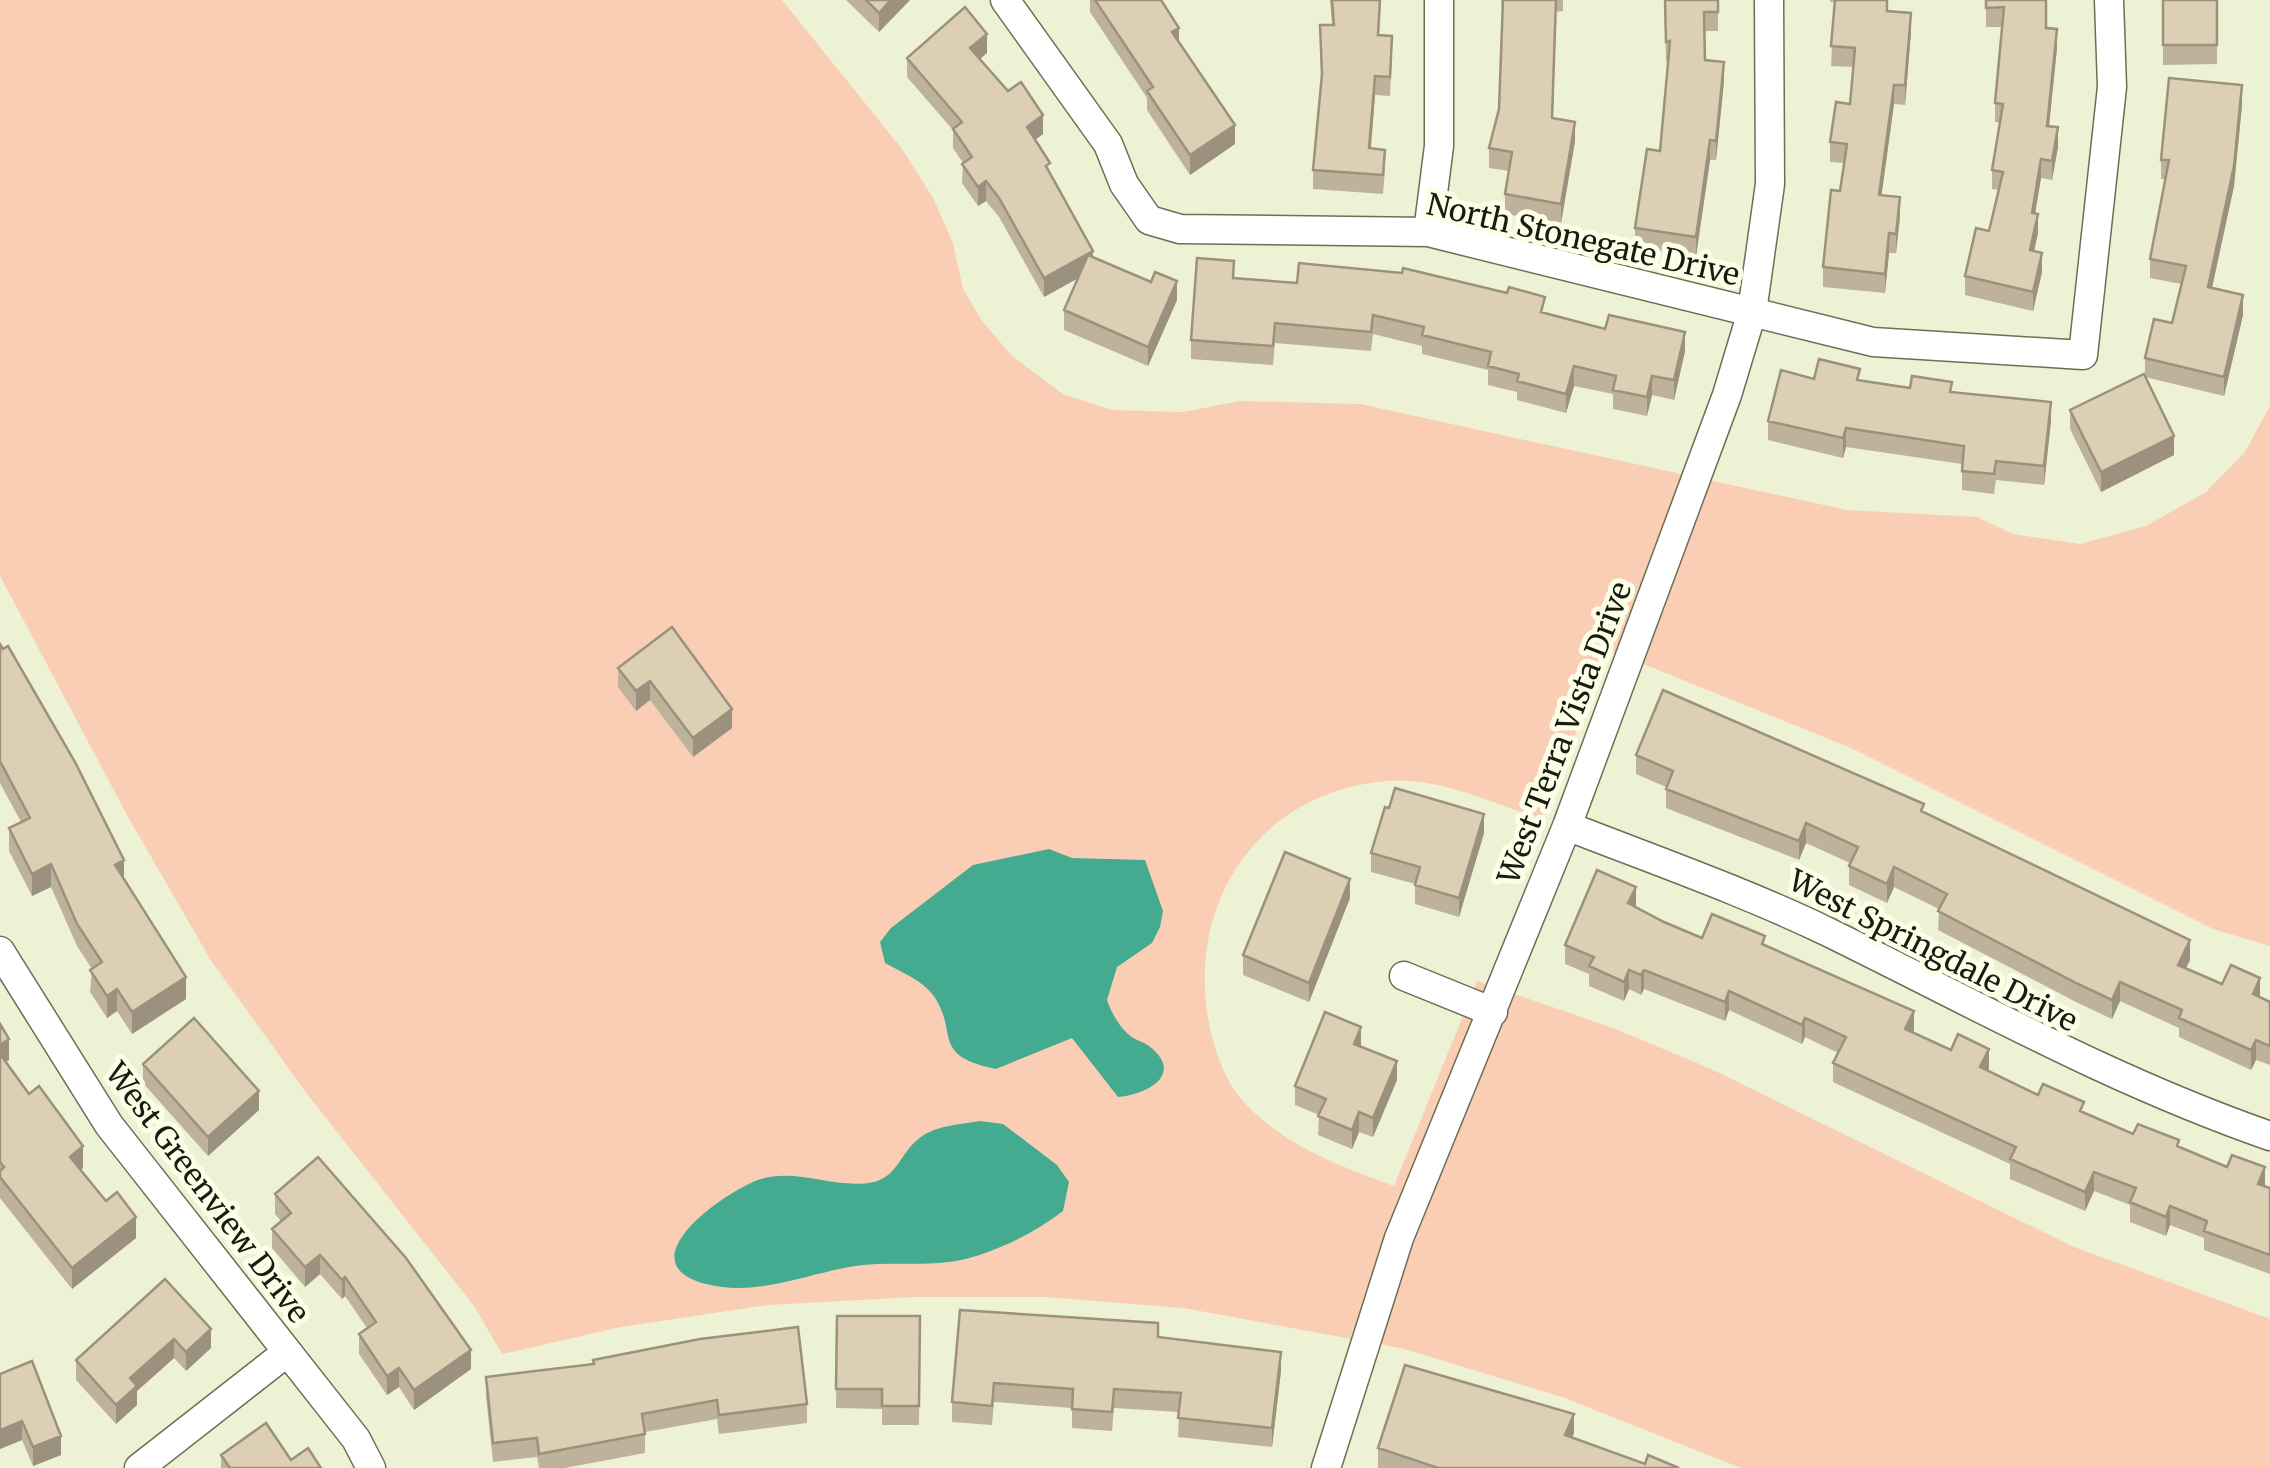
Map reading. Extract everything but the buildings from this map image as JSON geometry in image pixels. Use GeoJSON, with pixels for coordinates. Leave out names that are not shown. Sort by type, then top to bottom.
{"type":"FeatureCollection","features":[{"type":"Feature","properties":{"kind":"street","name":"North Stonegate Drive"},"geometry":{"type":"LineString","coordinates":[[1005,0],[1108,144],[1124,184],[1150,220],[1180,229],[1428,232],[1873,342],[2083,355],[2112,87],[2109,0]]}},
{"type":"Feature","properties":{"kind":"street"},"geometry":{"type":"LineString","coordinates":[[1428,232],[1439,146],[1439,0]]}},
{"type":"Feature","properties":{"kind":"street","name":"West Terra Vista Drive"},"geometry":{"type":"LineString","coordinates":[[1326,1468],[1399,1238],[1567,826],[1626,656],[1698,478],[1752,312],[1770,184],[1769,0]]}},
{"type":"Feature","properties":{"kind":"street","name":"West Springdale Drive"},"geometry":{"type":"LineString","coordinates":[[1567,826],[1760,900],[2079,1060],[2187,1107],[2270,1136]]}},
{"type":"Feature","properties":{"kind":"street","name":"West Greenview Drive"},"geometry":{"type":"LineString","coordinates":[[0,951],[109,1125],[356,1439],[371,1468]]}},
{"type":"Feature","properties":{"kind":"street"},"geometry":{"type":"LineString","coordinates":[[1404,976],[1492,1012]]}},
{"type":"Feature","properties":{"kind":"street"},"geometry":{"type":"LineString","coordinates":[[140,1468],[286,1352]]}},
{"type":"Feature","properties":{"kind":"shaded area"},"geometry":{"type":"Polygon","coordinates":[[[0,0],[782,0],[902,149],[933,198],[953,243],[963,289],[982,321],[1012,356],[1063,394],[1112,410],[1183,412],[1240,401],[1360,404],[1847,510],[1977,517],[2013,534],[2080,544],[2146,526],[2206,492],[2245,452],[2270,406],[2270,946],[2213,929],[1851,748],[1609,650],[1541,819],[1465,792],[1405,781],[1342,789],[1303,806],[1269,829],[1243,859],[1223,893],[1210,932],[1205,973],[1208,1017],[1216,1050],[1230,1083],[1243,1101],[1294,1142],[1394,1186],[1477,981],[1613,1028],[1709,1068],[2074,1247],[2270,1319],[2270,1468],[1741,1468],[1562,1397],[1401,1348],[1183,1308],[1045,1297],[915,1297],[768,1305],[621,1327],[502,1354],[474,1306],[304,1090],[210,959],[127,815],[0,576],[0,0]]]}},
{"type":"Feature","properties":{"kind":"water"},"geometry":{"type":"Polygon","coordinates":[[[1049,849],[1072,858],[1145,860],[1163,911],[1160,927],[1152,943],[1117,967],[1107,1000],[1125,1031],[1149,1046],[1164,1065],[1158,1081],[1141,1092],[1118,1097],[1072,1038],[996,1069],[962,1057],[950,1041],[933,995],[885,963],[880,942],[891,928],[973,865],[1049,849]]]}},
{"type":"Feature","properties":{"kind":"water"},"geometry":{"type":"Polygon","coordinates":[[[980,1121],[1003,1124],[1057,1165],[1069,1182],[1063,1211],[1001,1247],[948,1262],[855,1266],[744,1288],[706,1284],[683,1274],[675,1260],[678,1244],[689,1228],[745,1186],[775,1176],[874,1182],[888,1175],[923,1136],[946,1126],[980,1121]]]}}]}
